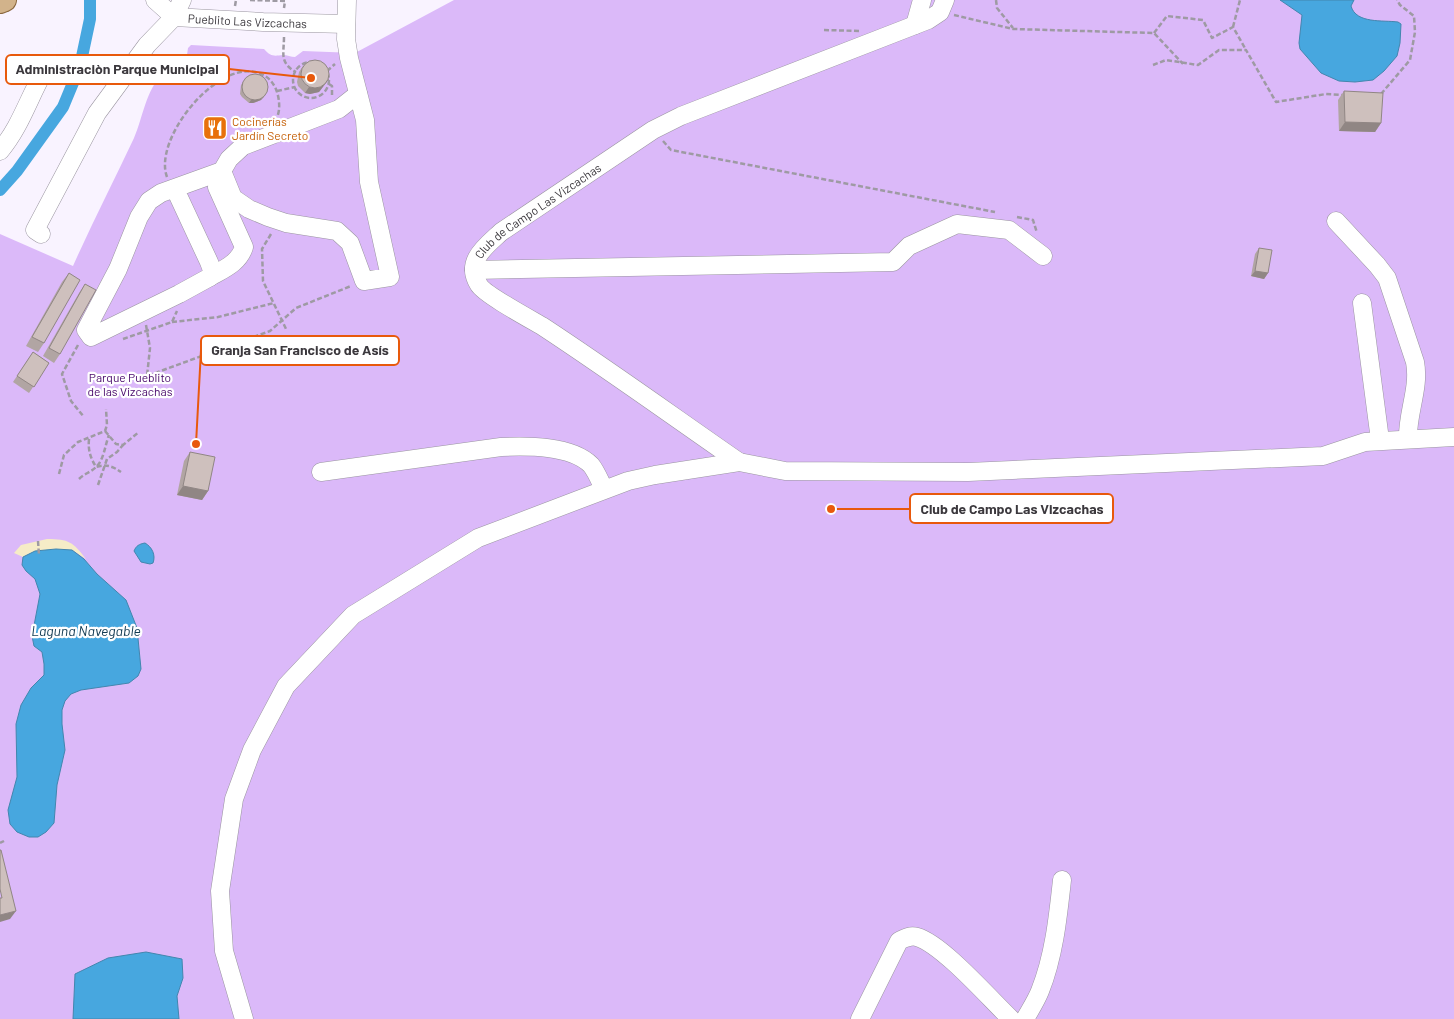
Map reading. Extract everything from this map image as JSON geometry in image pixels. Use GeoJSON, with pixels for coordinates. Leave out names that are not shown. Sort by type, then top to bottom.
{"type":"FeatureCollection","features":[{"type":"Feature","properties":{"kind":"main road"},"geometry":{"type":"LineString","coordinates":[[0,2],[5,0]]}},
{"type":"Feature","properties":{"kind":"lane","name":"Pueblito Las Vizcachas"},"geometry":{"type":"LineString","coordinates":[[155,0],[174,17],[280,15],[346,24]]}},
{"type":"Feature","properties":{"kind":"lane"},"geometry":{"type":"LineString","coordinates":[[41,234],[35,230],[96,113],[117,88],[147,45],[174,17],[182,0]]}},
{"type":"Feature","properties":{"kind":"lane"},"geometry":{"type":"LineString","coordinates":[[217,173],[233,198],[249,209],[286,223],[337,231],[350,244],[364,281],[390,277],[369,182],[365,120],[349,58],[346,24],[347,0]]}},
{"type":"Feature","properties":{"kind":"lane"},"geometry":{"type":"LineString","coordinates":[[915,26],[922,0]]}},
{"type":"Feature","properties":{"kind":"lane","name":"Club de Campo Las Vizcachas"},"geometry":{"type":"LineString","coordinates":[[739,462],[543,327],[479,286],[474,270],[476,259],[480,252],[501,232],[653,130],[681,116],[915,26],[928,20],[943,6]]}},
{"type":"Feature","properties":{"kind":"lane"},"geometry":{"type":"LineString","coordinates":[[0,151],[16,129],[32,92],[43,73]]}},
{"type":"Feature","properties":{"kind":"lane"},"geometry":{"type":"LineString","coordinates":[[217,173],[244,247],[241,256],[229,266],[210,277],[91,337],[86,330],[118,268],[139,216],[149,201],[161,194],[217,173],[244,146],[338,109],[358,94]]}},
{"type":"Feature","properties":{"kind":"lane"},"geometry":{"type":"LineString","coordinates":[[174,189],[209,262],[212,270],[210,277]]}},
{"type":"Feature","properties":{"kind":"lane"},"geometry":{"type":"LineString","coordinates":[[1336,221],[1387,278],[1415,362],[1418,375],[1408,429],[1408,439]]}},
{"type":"Feature","properties":{"kind":"lane"},"geometry":{"type":"LineString","coordinates":[[474,270],[893,262],[908,246],[957,224],[1009,230],[1043,256]]}},
{"type":"Feature","properties":{"kind":"lane"},"geometry":{"type":"LineString","coordinates":[[1362,303],[1380,440]]}},
{"type":"Feature","properties":{"kind":"lane"},"geometry":{"type":"LineString","coordinates":[[244,1019],[224,951],[220,891],[234,799],[252,750],[286,686],[353,616],[478,538],[628,481],[739,462],[785,472],[968,472],[1323,456],[1365,442],[1454,437]]}},
{"type":"Feature","properties":{"kind":"lane"},"geometry":{"type":"LineString","coordinates":[[322,472],[501,447],[521,446],[549,448],[577,455],[591,465],[604,489]]}},
{"type":"Feature","properties":{"kind":"lane"},"geometry":{"type":"LineString","coordinates":[[1025,1019],[1040,992],[1049,962],[1056,930],[1062,880]]}},
{"type":"Feature","properties":{"kind":"lane"},"geometry":{"type":"LineString","coordinates":[[860,1019],[899,941],[907,937],[917,937],[936,946],[1011,1019]]}},
{"type":"Feature","properties":{"kind":"path"},"geometry":{"type":"LineString","coordinates":[[235,8],[236,0]]}},
{"type":"Feature","properties":{"kind":"path"},"geometry":{"type":"LineString","coordinates":[[250,0],[285,1],[285,8],[280,15],[283,61],[286,66],[296,72]]}},
{"type":"Feature","properties":{"kind":"path"},"geometry":{"type":"LineString","coordinates":[[996,0],[997,8],[1013,28]]}},
{"type":"Feature","properties":{"kind":"path"},"geometry":{"type":"LineString","coordinates":[[1240,0],[1233,27],[1276,102],[1326,94],[1344,95]]}},
{"type":"Feature","properties":{"kind":"path"},"geometry":{"type":"LineString","coordinates":[[1376,97],[1384,91],[1410,60],[1415,32],[1414,16],[1396,0]]}},
{"type":"Feature","properties":{"kind":"path"},"geometry":{"type":"LineString","coordinates":[[943,6],[1013,28],[1154,33],[1183,64]]}},
{"type":"Feature","properties":{"kind":"path"},"geometry":{"type":"LineString","coordinates":[[1154,33],[1167,16],[1203,20],[1212,38],[1233,27]]}},
{"type":"Feature","properties":{"kind":"path"},"geometry":{"type":"LineString","coordinates":[[1153,65],[1166,60],[1198,65],[1219,50],[1246,50]]}},
{"type":"Feature","properties":{"kind":"path"},"geometry":{"type":"LineString","coordinates":[[314,63],[324,67],[329,80],[326,92],[317,98],[301,95],[295,87],[294,76],[296,72],[304,64],[314,63]]}},
{"type":"Feature","properties":{"kind":"path"},"geometry":{"type":"LineString","coordinates":[[174,189],[166,176],[164,164],[166,151],[179,124],[198,98],[215,82],[234,73],[249,71],[264,74],[271,80],[277,91],[279,113],[274,121]]}},
{"type":"Feature","properties":{"kind":"path"},"geometry":{"type":"LineString","coordinates":[[277,91],[295,87]]}},
{"type":"Feature","properties":{"kind":"path"},"geometry":{"type":"LineString","coordinates":[[653,130],[671,150],[1004,214]]}},
{"type":"Feature","properties":{"kind":"path"},"geometry":{"type":"LineString","coordinates":[[1014,216],[1033,220],[1043,256]]}},
{"type":"Feature","properties":{"kind":"path"},"geometry":{"type":"LineString","coordinates":[[286,223],[270,234],[262,249],[263,281],[287,331]]}},
{"type":"Feature","properties":{"kind":"path"},"geometry":{"type":"LineString","coordinates":[[142,312],[148,330],[150,348],[147,376],[270,330],[296,308],[364,281]]}},
{"type":"Feature","properties":{"kind":"path"},"geometry":{"type":"LineString","coordinates":[[172,322],[218,317],[274,303]]}},
{"type":"Feature","properties":{"kind":"path"},"geometry":{"type":"LineString","coordinates":[[84,417],[71,401],[62,374],[86,330]]}},
{"type":"Feature","properties":{"kind":"path"},"geometry":{"type":"LineString","coordinates":[[59,474],[64,454],[78,442],[105,431],[107,424],[106,409]]}},
{"type":"Feature","properties":{"kind":"path"},"geometry":{"type":"LineString","coordinates":[[105,431],[116,444],[123,445]]}},
{"type":"Feature","properties":{"kind":"path"},"geometry":{"type":"LineString","coordinates":[[98,485],[107,459],[139,432]]}},
{"type":"Feature","properties":{"kind":"path"},"geometry":{"type":"LineString","coordinates":[[96,467],[102,459],[109,435]]}},
{"type":"Feature","properties":{"kind":"path"},"geometry":{"type":"LineString","coordinates":[[89,439],[88,450],[91,460],[96,467]]}},
{"type":"Feature","properties":{"kind":"path"},"geometry":{"type":"LineString","coordinates":[[79,479],[86,472],[105,465],[112,466],[121,472]]}},
{"type":"Feature","properties":{"kind":"path"},"geometry":{"type":"LineString","coordinates":[[38,541],[39,555]]}},
{"type":"Feature","properties":{"kind":"path"},"geometry":{"type":"LineString","coordinates":[[0,843],[4,841]]}},
{"type":"Feature","properties":{"kind":"green space","name":"Parque Pueblito de las Vizcachas"},"geometry":{"type":"Polygon","coordinates":[[[454,0],[1454,0],[1454,1019],[0,1019],[0,234],[73,266],[134,138],[152,88],[162,75],[184,76],[188,48],[191,45],[264,49],[273,55],[295,57],[303,51],[355,53],[454,0]]]}},
{"type":"Feature","properties":{"kind":"sand"},"geometry":{"type":"Polygon","coordinates":[[[47,539],[66,541],[74,545],[86,559],[72,550],[35,551],[23,557],[14,553],[21,545],[47,539]]]}},
{"type":"Feature","properties":{"kind":"water"},"geometry":{"type":"Polygon","coordinates":[[[1280,0],[1354,0],[1351,6],[1358,16],[1371,20],[1398,22],[1401,24],[1397,56],[1373,80],[1339,81],[1321,73],[1300,49],[1302,15],[1280,0]]]}},
{"type":"Feature","properties":{"kind":"water"},"geometry":{"type":"Polygon","coordinates":[[[145,543],[154,554],[153,563],[150,564],[141,562],[134,551],[138,546],[145,543]]]}},
{"type":"Feature","properties":{"kind":"water","name":"Laguna Navegable"},"geometry":{"type":"Polygon","coordinates":[[[72,550],[84,559],[97,574],[126,600],[137,628],[141,669],[138,676],[129,683],[81,690],[71,694],[65,701],[62,710],[62,724],[65,750],[57,785],[54,823],[46,832],[38,837],[29,837],[17,832],[10,824],[8,810],[17,777],[16,724],[21,705],[31,688],[44,675],[42,652],[34,646],[32,636],[40,594],[35,579],[22,565],[23,557],[35,551],[72,550]]]}},
{"type":"Feature","properties":{"kind":"water"},"geometry":{"type":"Polygon","coordinates":[[[146,952],[182,959],[183,978],[177,996],[179,1019],[73,1019],[75,974],[108,958],[146,952]]]}},
{"type":"Feature","properties":{"kind":"building"},"geometry":{"type":"Polygon","coordinates":[[[315,60],[325,64],[329,74],[325,84],[315,88],[305,84],[301,74],[305,64],[315,60]]]}},
{"type":"Feature","properties":{"kind":"building"},"geometry":{"type":"Polygon","coordinates":[[[255,74],[264,78],[268,87],[264,96],[255,100],[246,96],[242,87],[246,78],[255,74]]]}},
{"type":"Feature","properties":{"kind":"building"},"geometry":{"type":"Polygon","coordinates":[[[1344,91],[1383,93],[1381,123],[1345,122],[1344,91]]]}},
{"type":"Feature","properties":{"kind":"building"},"geometry":{"type":"Polygon","coordinates":[[[1259,248],[1272,250],[1268,273],[1255,271],[1259,248]]]}},
{"type":"Feature","properties":{"kind":"building"},"geometry":{"type":"Polygon","coordinates":[[[69,273],[80,280],[44,343],[32,337],[69,273]]]}},
{"type":"Feature","properties":{"kind":"building"},"geometry":{"type":"Polygon","coordinates":[[[85,284],[96,290],[60,354],[49,348],[85,284]]]}},
{"type":"Feature","properties":{"kind":"building"},"geometry":{"type":"Polygon","coordinates":[[[33,352],[49,363],[34,387],[17,376],[33,352]]]}},
{"type":"Feature","properties":{"kind":"building"},"geometry":{"type":"Polygon","coordinates":[[[190,452],[215,457],[208,491],[183,486],[190,452]]]}},
{"type":"Feature","properties":{"kind":"building"},"geometry":{"type":"Polygon","coordinates":[[[0,850],[16,911],[0,915],[0,898],[2,898],[0,889],[0,850]]]}},
{"type":"Feature","properties":{"kind":"waterway"},"geometry":{"type":"LineString","coordinates":[[0,190],[17,171],[63,107],[80,66],[90,19],[90,0]]}},
{"type":"Feature","properties":{"kind":"place","name":"Administraciòn Parque Municipal"},"geometry":{"type":"Point","coordinates":[311,78]}},
{"type":"Feature","properties":{"kind":"place","name":"Cocinerías Jardín Secreto"},"geometry":{"type":"Point","coordinates":[215,128]}},
{"type":"Feature","properties":{"kind":"place","name":"Granja San Francisco de Asís"},"geometry":{"type":"Point","coordinates":[196,444]}},
{"type":"Feature","properties":{"kind":"place","name":"Club de Campo Las Vizcachas"},"geometry":{"type":"Point","coordinates":[831,509]}}]}
